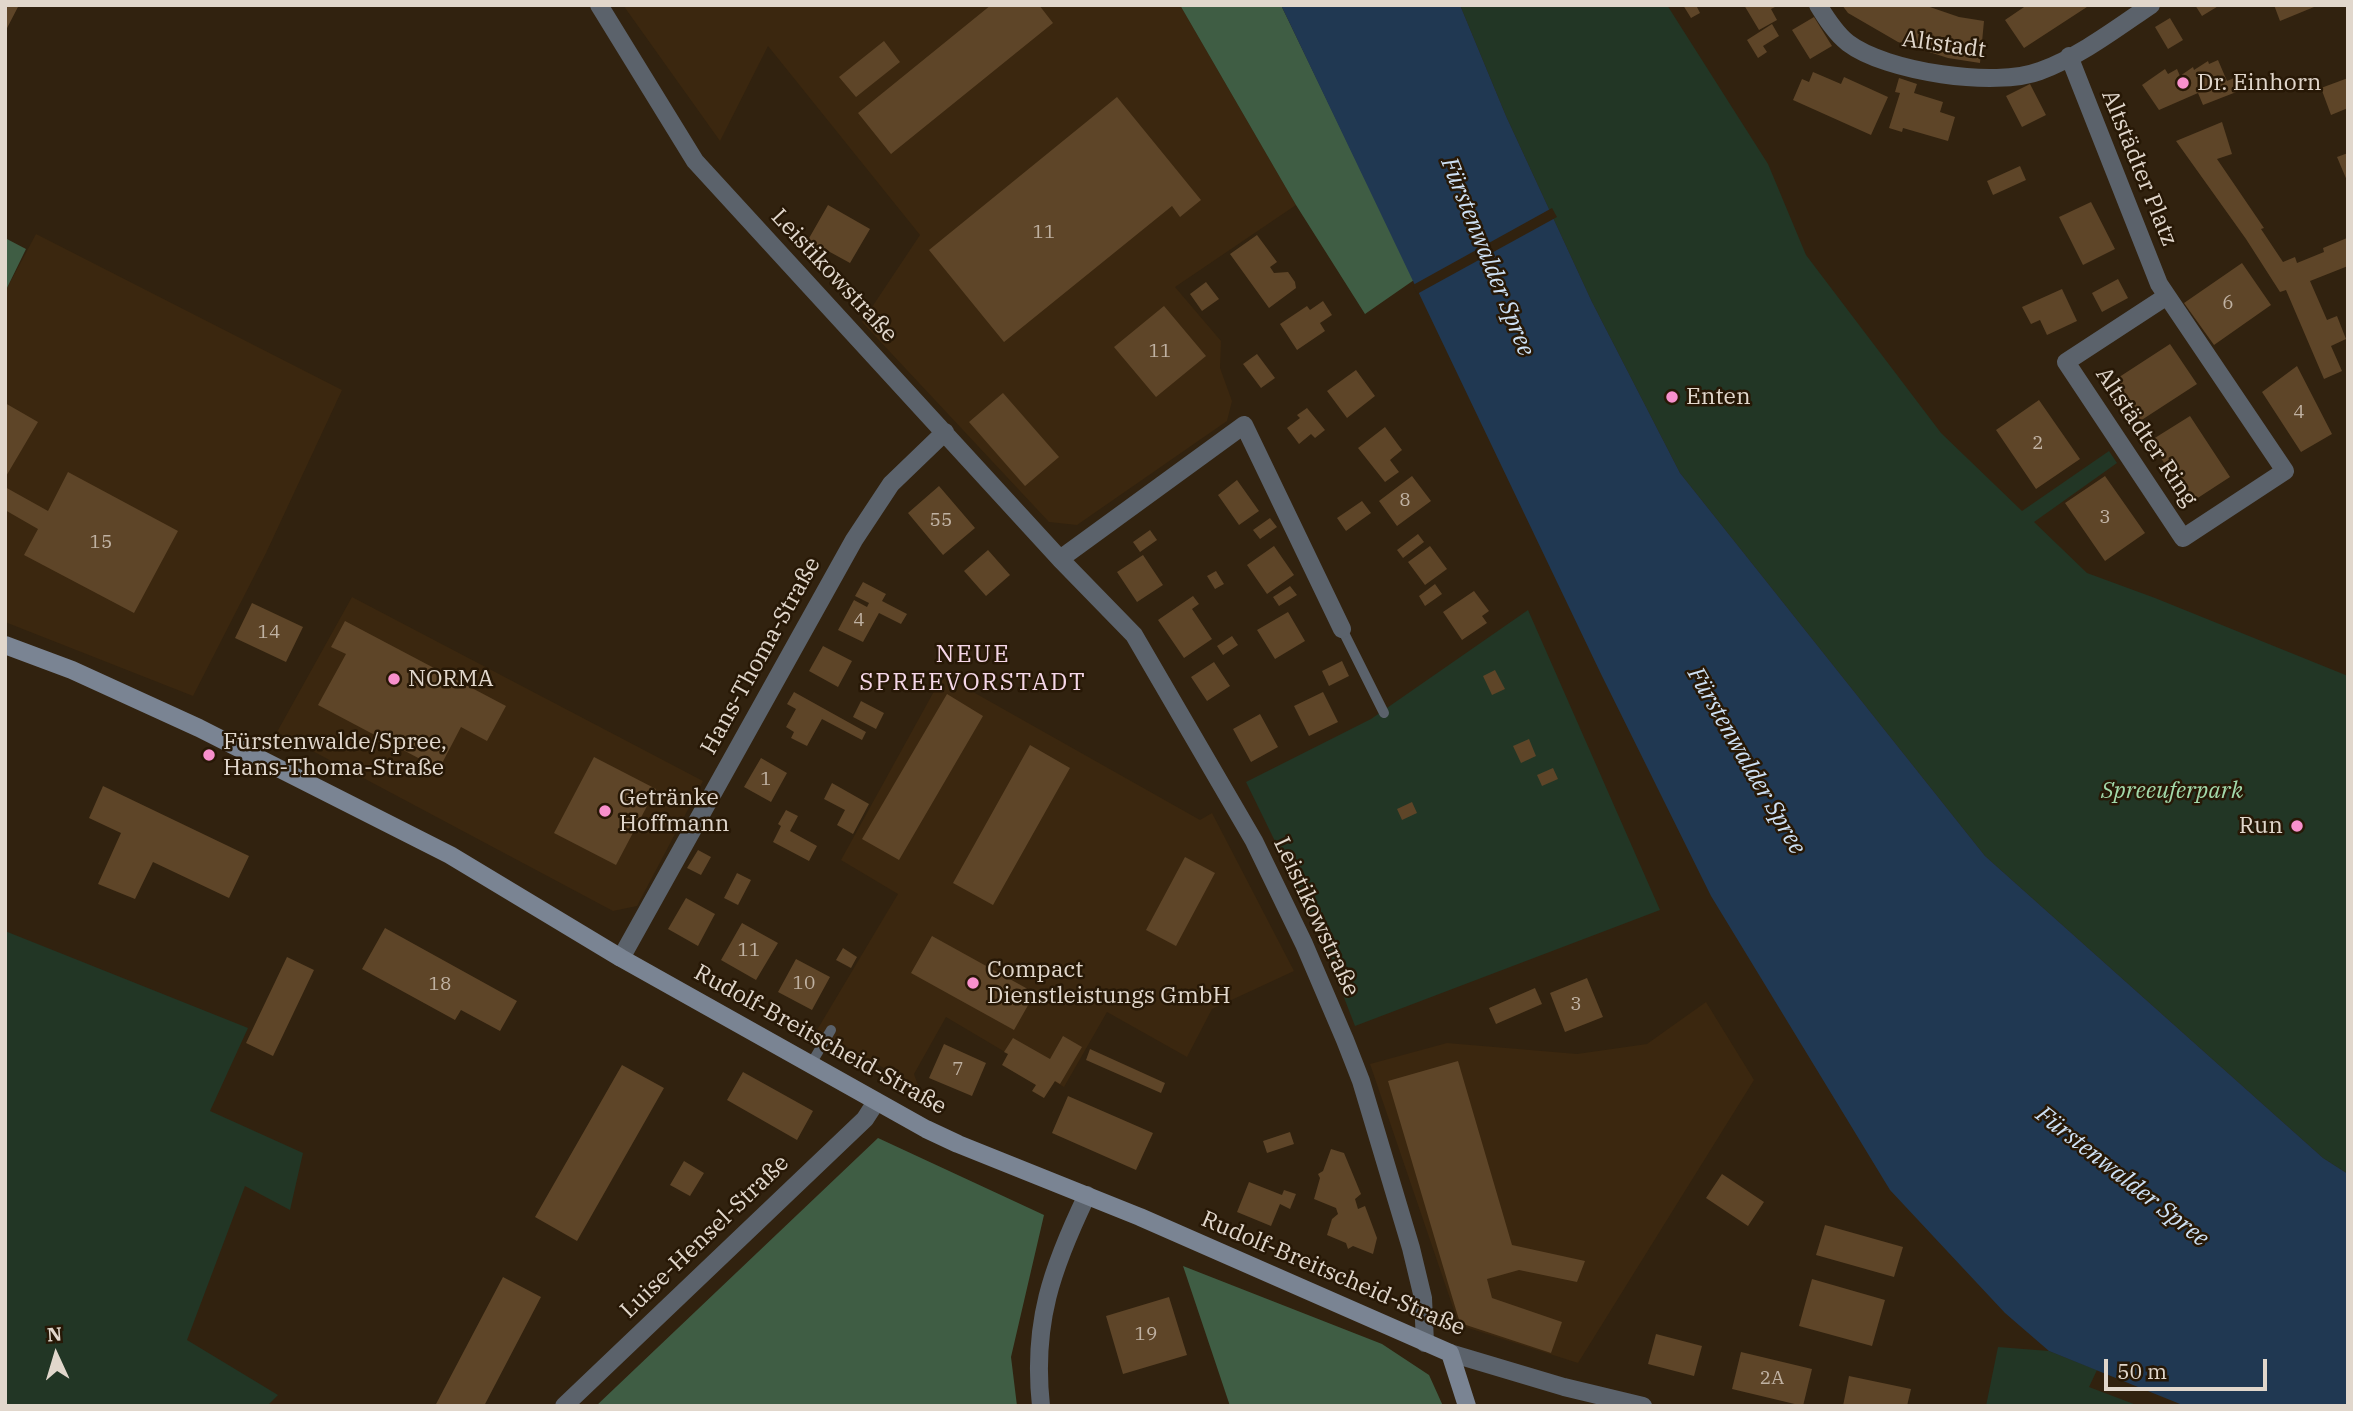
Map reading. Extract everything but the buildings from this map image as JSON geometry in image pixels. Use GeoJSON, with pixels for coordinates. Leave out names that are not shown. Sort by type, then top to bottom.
{"type":"FeatureCollection","features":[{"type":"Feature","properties":{"kind":"main road","name":"Rudolf-Breitscheid-Straße"},"geometry":{"type":"LineString","coordinates":[[5,645],[133,697],[450,855],[621,958],[876,1102],[958,1144],[1087,1195],[1450,1353]]}},
{"type":"Feature","properties":{"kind":"main road"},"geometry":{"type":"LineString","coordinates":[[1450,1353],[1467,1406]]}},
{"type":"Feature","properties":{"kind":"street","name":"Leistikowstraße"},"geometry":{"type":"LineString","coordinates":[[599,5],[695,161],[1060,559],[1134,635],[1254,841],[1304,944],[1361,1082],[1412,1248],[1423,1298],[1425,1343]]}},
{"type":"Feature","properties":{"kind":"street","name":"Altstadt"},"geometry":{"type":"LineString","coordinates":[[1818,5],[1848,43],[1885,61],[1921,71],[1969,77],[2025,76],[2042,71],[2069,56]]}},
{"type":"Feature","properties":{"kind":"street"},"geometry":{"type":"LineString","coordinates":[[2069,56],[2096,42],[2151,5]]}},
{"type":"Feature","properties":{"kind":"street","name":"Altstädter Platz"},"geometry":{"type":"LineString","coordinates":[[2069,56],[2159,284],[2167,296]]}},
{"type":"Feature","properties":{"kind":"street","name":"Altstädter Ring"},"geometry":{"type":"LineString","coordinates":[[2167,296],[2285,471],[2183,538],[2066,362],[2167,296]]}},
{"type":"Feature","properties":{"kind":"street"},"geometry":{"type":"LineString","coordinates":[[1060,559],[1244,425],[1342,629]]}},
{"type":"Feature","properties":{"kind":"street","name":"Hans-Thoma-Straße"},"geometry":{"type":"LineString","coordinates":[[621,958],[854,540],[891,484],[945,432]]}},
{"type":"Feature","properties":{"kind":"street","name":"Luise-Hensel-Straße"},"geometry":{"type":"LineString","coordinates":[[564,1406],[865,1119],[876,1102]]}},
{"type":"Feature","properties":{"kind":"street"},"geometry":{"type":"LineString","coordinates":[[1041,1406],[1038,1376],[1039,1335],[1045,1300],[1069,1233],[1087,1195]]}},
{"type":"Feature","properties":{"kind":"street","name":"Rudolf-Breitscheid-Straße"},"geometry":{"type":"LineString","coordinates":[[1450,1353],[1564,1387],[1643,1406]]}},
{"type":"Feature","properties":{"kind":"lane"},"geometry":{"type":"LineString","coordinates":[[1342,629],[1384,713]]}},
{"type":"Feature","properties":{"kind":"lane"},"geometry":{"type":"LineString","coordinates":[[811,1064],[831,1030]]}},
{"type":"Feature","properties":{"kind":"shaded area"},"geometry":{"type":"Polygon","coordinates":[[[623,5],[1180,5],[1296,205],[1175,287],[1221,341],[1220,368],[1232,401],[1227,421],[1077,525],[1049,522],[862,322],[920,235],[768,46],[720,141],[623,5]]]}},
{"type":"Feature","properties":{"kind":"shaded area"},"geometry":{"type":"Polygon","coordinates":[[[36,234],[342,390],[266,553],[193,696],[5,622],[5,292],[36,234]]]}},
{"type":"Feature","properties":{"kind":"shaded area"},"geometry":{"type":"Polygon","coordinates":[[[352,597],[703,781],[637,906],[613,911],[277,732],[352,597]]]}},
{"type":"Feature","properties":{"kind":"shaded area"},"geometry":{"type":"Polygon","coordinates":[[[943,675],[1200,820],[1212,813],[1294,971],[1212,1009],[1187,1057],[1107,1012],[1064,1087],[946,1017],[914,1074],[919,1088],[817,1030],[898,894],[841,860],[943,675]]]}},
{"type":"Feature","properties":{"kind":"shaded area"},"geometry":{"type":"Polygon","coordinates":[[[1706,1002],[1754,1080],[1578,1363],[1459,1325],[1370,1064],[1447,1043],[1577,1054],[1647,1044],[1706,1002]]]}},
{"type":"Feature","properties":{"kind":"green space"},"geometry":{"type":"Polygon","coordinates":[[[1180,5],[1281,5],[1414,280],[1365,314],[1296,205],[1180,5]]]}},
{"type":"Feature","properties":{"kind":"green space","name":"Spreeuferpark"},"geometry":{"type":"Polygon","coordinates":[[[1460,5],[1667,5],[1768,164],[1806,255],[1941,433],[2022,511],[2109,451],[2117,463],[2034,522],[2087,573],[2348,676],[2348,1174],[2323,1158],[1985,856],[1680,473],[1592,302],[1506,116],[1460,5]]]}},
{"type":"Feature","properties":{"kind":"green space"},"geometry":{"type":"Polygon","coordinates":[[[5,238],[26,249],[5,292],[5,238]]]}},
{"type":"Feature","properties":{"kind":"green space"},"geometry":{"type":"Polygon","coordinates":[[[1528,610],[1660,910],[1355,1026],[1316,925],[1246,782],[1371,719],[1528,610]]]}},
{"type":"Feature","properties":{"kind":"green space"},"geometry":{"type":"Polygon","coordinates":[[[5,931],[248,1028],[210,1111],[303,1153],[290,1210],[245,1186],[187,1340],[278,1395],[267,1406],[5,1406],[5,931]]]}},
{"type":"Feature","properties":{"kind":"green space"},"geometry":{"type":"Polygon","coordinates":[[[878,1138],[1044,1215],[1011,1357],[1017,1406],[596,1406],[878,1138]]]}},
{"type":"Feature","properties":{"kind":"green space"},"geometry":{"type":"Polygon","coordinates":[[[1183,1266],[1382,1344],[1429,1375],[1443,1406],[1230,1406],[1183,1266]]]}},
{"type":"Feature","properties":{"kind":"green space"},"geometry":{"type":"Polygon","coordinates":[[[1998,1347],[2049,1351],[2097,1370],[2089,1387],[2139,1406],[1986,1406],[1998,1347]]]}},
{"type":"Feature","properties":{"kind":"water","name":"Fürstenwalder Spree"},"geometry":{"type":"Polygon","coordinates":[[[1281,5],[1460,5],[1506,116],[1592,302],[1680,473],[1985,856],[2323,1158],[2348,1174],[2348,1406],[2185,1406],[2049,1351],[2005,1313],[1890,1190],[1711,896],[1601,674],[1281,5]]]}},
{"type":"Feature","properties":{"kind":"pier"},"geometry":{"type":"Polygon","coordinates":[[[1552,208],[1557,217],[1417,294],[1413,285],[1552,208]]]}},
{"type":"Feature","properties":{"kind":"place","name":"Dr. Einhorn"},"geometry":{"type":"Point","coordinates":[2183,83]}},
{"type":"Feature","properties":{"kind":"place","name":"Enten"},"geometry":{"type":"Point","coordinates":[1672,397]}},
{"type":"Feature","properties":{"kind":"place","name":"NORMA"},"geometry":{"type":"Point","coordinates":[394,679]}},
{"type":"Feature","properties":{"kind":"place","name":"Fürstenwalde/Spree, Hans-Thoma-Straße"},"geometry":{"type":"Point","coordinates":[209,755]}},
{"type":"Feature","properties":{"kind":"place","name":"Getränke Hoffmann"},"geometry":{"type":"Point","coordinates":[605,811]}},
{"type":"Feature","properties":{"kind":"place","name":"Run"},"geometry":{"type":"Point","coordinates":[2297,826]}},
{"type":"Feature","properties":{"kind":"place","name":"Compact Dienstleistungs GmbH"},"geometry":{"type":"Point","coordinates":[973,983]}},
{"type":"Feature","properties":{"kind":"district","name":"NEUE SPREEVORSTADT"},"geometry":{"type":"Point","coordinates":[973,669]}}]}
